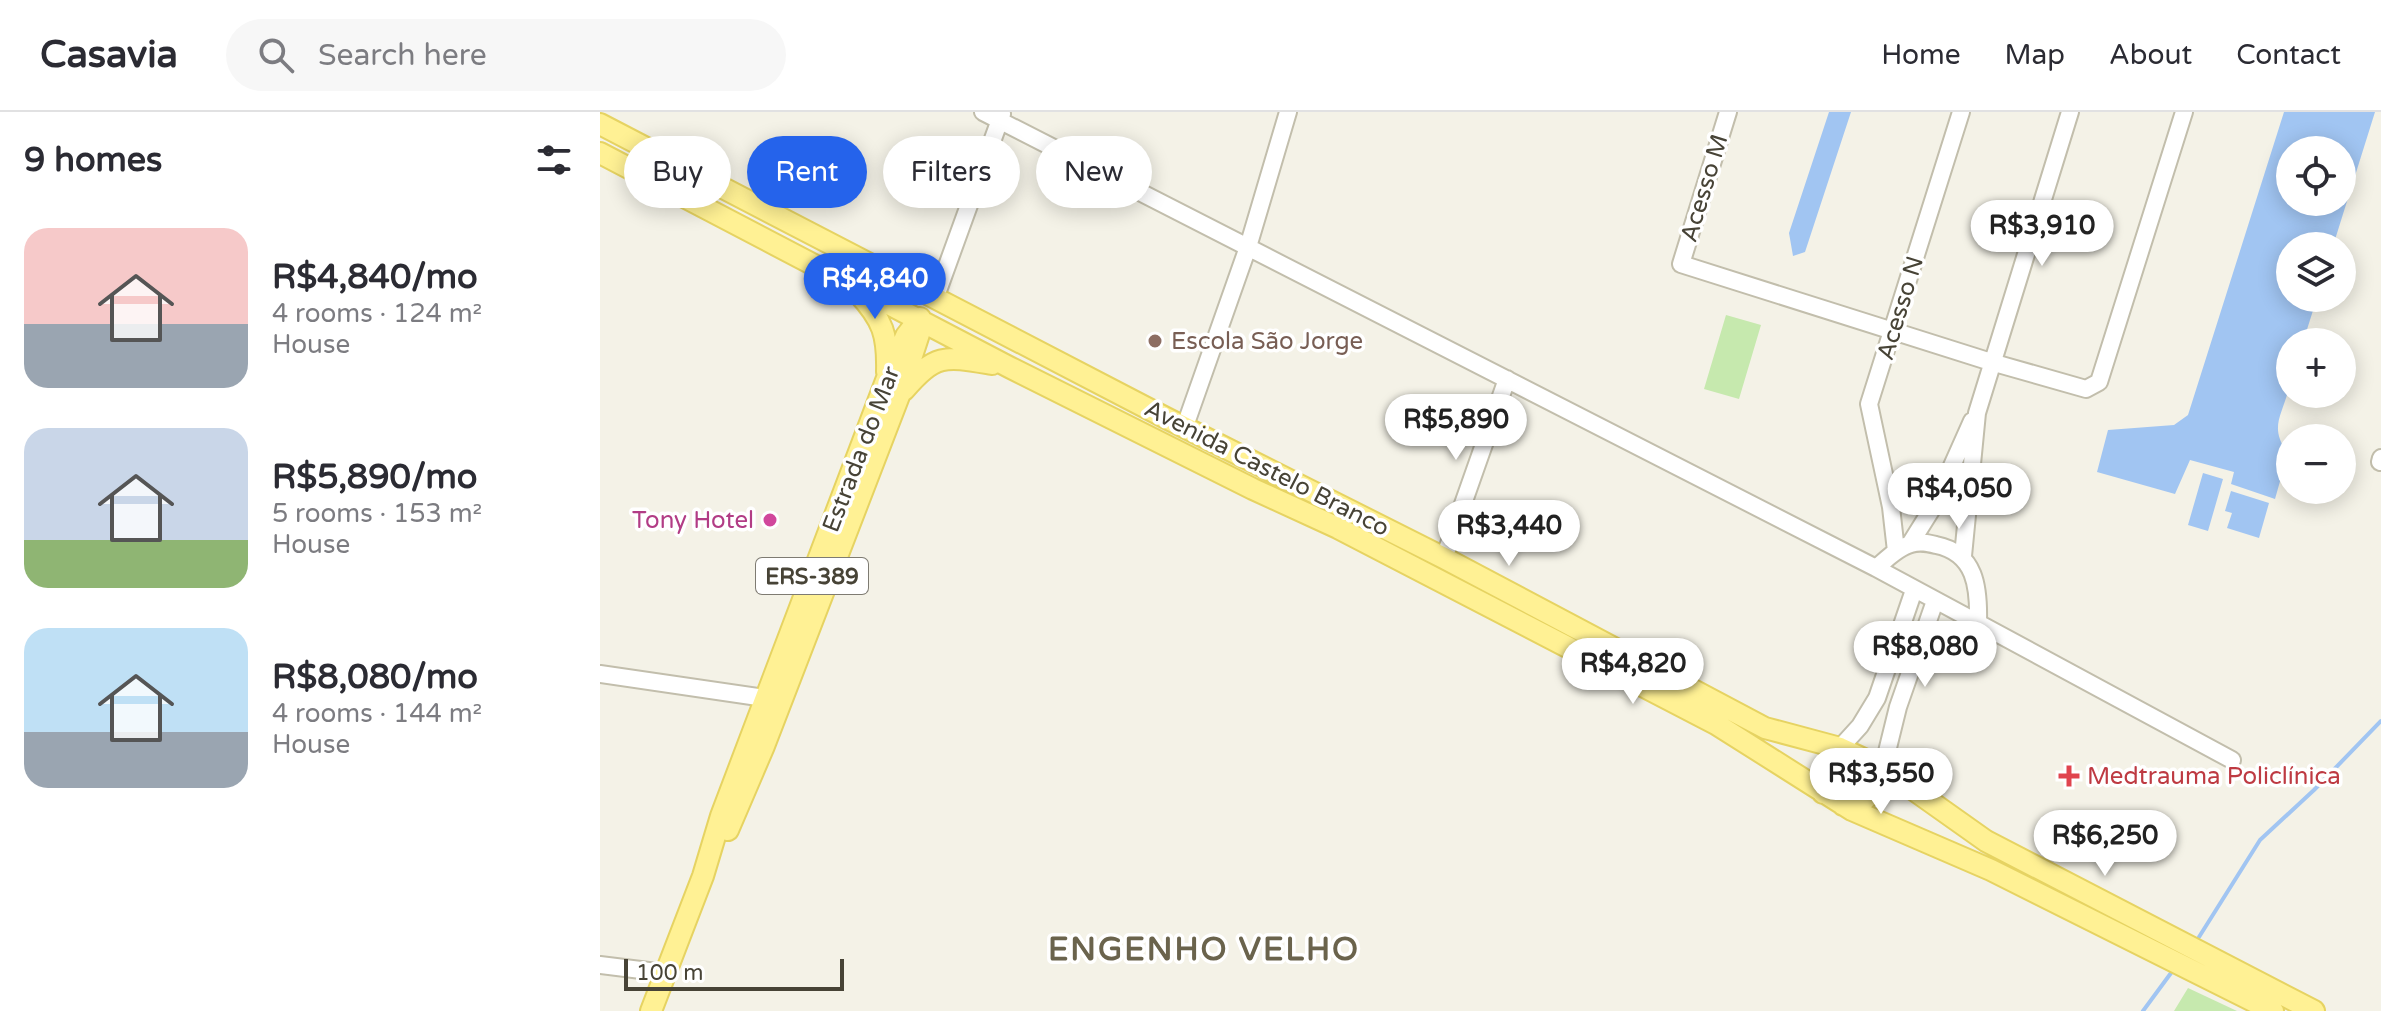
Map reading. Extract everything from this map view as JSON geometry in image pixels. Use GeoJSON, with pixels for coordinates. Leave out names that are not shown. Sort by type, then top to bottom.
{"type":"FeatureCollection","features":[{"type":"Feature","properties":{"kind":"main road","name":"Avenida Castelo Branco"},"geometry":{"type":"LineString","coordinates":[[600,124],[747,200]]}},
{"type":"Feature","properties":{"kind":"main road","name":"Avenida Castelo Branco"},"geometry":{"type":"LineString","coordinates":[[600,153],[1009,367],[1338,528],[1716,724],[1843,805],[1991,870],[2273,1011]]}},
{"type":"Feature","properties":{"kind":"main road","name":"Avenida Castelo Branco"},"geometry":{"type":"LineString","coordinates":[[763,208],[1444,558],[1765,728],[1840,748],[1883,768],[1986,841],[2314,1011]]}},
{"type":"Feature","properties":{"kind":"main road"},"geometry":{"type":"LineString","coordinates":[[763,208],[786,231],[895,290],[920,318],[944,317],[961,323],[1117,403],[1176,422]]}},
{"type":"Feature","properties":{"kind":"main road"},"geometry":{"type":"LineString","coordinates":[[850,284],[873,308],[884,328],[888,349],[887,378]]}},
{"type":"Feature","properties":{"kind":"main road","name":"Estrada do Mar"},"geometry":{"type":"LineString","coordinates":[[651,1011],[703,876],[721,816],[887,378],[906,336],[920,318]]}},
{"type":"Feature","properties":{"kind":"main road","name":"Estrada do Mar"},"geometry":{"type":"LineString","coordinates":[[703,876],[736,814],[764,746],[899,396],[918,337],[920,318]]}},
{"type":"Feature","properties":{"kind":"main road"},"geometry":{"type":"LineString","coordinates":[[899,396],[923,369],[941,360],[959,358],[1009,367]]}},
{"type":"Feature","properties":{"kind":"main road"},"geometry":{"type":"LineString","coordinates":[[1823,793],[1823,769],[1840,748]]}},
{"type":"Feature","properties":{"kind":"main road"},"geometry":{"type":"LineString","coordinates":[[1843,805],[1852,807],[1867,799],[1883,768]]}},
{"type":"Feature","properties":{"kind":"street"},"geometry":{"type":"LineString","coordinates":[[983,112],[1001,116],[1248,247],[1876,568],[2232,760]]}},
{"type":"Feature","properties":{"kind":"street"},"geometry":{"type":"LineString","coordinates":[[1176,422],[1248,247],[1288,112]]}},
{"type":"Feature","properties":{"kind":"street","name":"Acesso M"},"geometry":{"type":"LineString","coordinates":[[1728,112],[1681,264],[1893,331]]}},
{"type":"Feature","properties":{"kind":"street","name":"Acesso N"},"geometry":{"type":"LineString","coordinates":[[1903,548],[1869,404],[1961,112]]}},
{"type":"Feature","properties":{"kind":"street"},"geometry":{"type":"LineString","coordinates":[[1876,568],[1903,548],[1935,504],[1977,413],[2070,112]]}},
{"type":"Feature","properties":{"kind":"street"},"geometry":{"type":"LineString","coordinates":[[1893,331],[2086,389],[2099,382],[2184,112]]}},
{"type":"Feature","properties":{"kind":"street"},"geometry":{"type":"LineString","coordinates":[[935,299],[1001,116]]}},
{"type":"Feature","properties":{"kind":"street"},"geometry":{"type":"LineString","coordinates":[[1444,558],[1507,379]]}},
{"type":"Feature","properties":{"kind":"street"},"geometry":{"type":"LineString","coordinates":[[1963,556],[1977,413]]}},
{"type":"Feature","properties":{"kind":"street"},"geometry":{"type":"LineString","coordinates":[[1903,548],[1925,542],[1946,547],[1963,556],[1978,588],[1978,623]]}},
{"type":"Feature","properties":{"kind":"street"},"geometry":{"type":"LineString","coordinates":[[1840,748],[1860,726],[1877,698],[1914,590]]}},
{"type":"Feature","properties":{"kind":"street"},"geometry":{"type":"LineString","coordinates":[[1883,768],[1898,707],[1935,601]]}},
{"type":"Feature","properties":{"kind":"street"},"geometry":{"type":"LineString","coordinates":[[600,674],[765,698]]}},
{"type":"Feature","properties":{"kind":"street"},"geometry":{"type":"LineString","coordinates":[[1877,698],[1898,707]]}},
{"type":"Feature","properties":{"kind":"street"},"geometry":{"type":"LineString","coordinates":[[600,965],[665,973]]}},
{"type":"Feature","properties":{"kind":"green space"},"geometry":{"type":"Polygon","coordinates":[[[1726,315],[1761,325],[1739,399],[1704,389],[1726,315]]]}},
{"type":"Feature","properties":{"kind":"green space"},"geometry":{"type":"Polygon","coordinates":[[[2188,988],[2237,1011],[2174,1011],[2188,988]]]}},
{"type":"Feature","properties":{"kind":"water"},"geometry":{"type":"Polygon","coordinates":[[[1829,112],[1851,112],[1805,252],[1793,256],[1789,233],[1829,112]]]}},
{"type":"Feature","properties":{"kind":"water"},"geometry":{"type":"Polygon","coordinates":[[[2284,112],[2375,112],[2356,173],[2356,136],[2276,136],[2284,112]]]}},
{"type":"Feature","properties":{"kind":"water"},"geometry":{"type":"Polygon","coordinates":[[[2276,137],[2276,216],[2342,216],[2337,232],[2276,232],[2276,312],[2313,312],[2307,328],[2276,328],[2276,408],[2283,408],[2276,424],[2275,499],[2231,484],[2234,472],[2190,460],[2175,494],[2097,472],[2108,430],[2174,425],[2188,415],[2276,137]]]}},
{"type":"Feature","properties":{"kind":"water"},"geometry":{"type":"Polygon","coordinates":[[[2203,473],[2223,479],[2208,531],[2188,525],[2203,473]]]}},
{"type":"Feature","properties":{"kind":"water"},"geometry":{"type":"Polygon","coordinates":[[[2231,491],[2269,503],[2259,538],[2227,528],[2232,513],[2225,511],[2231,491]]]}},
{"type":"Feature","properties":{"kind":"waterway"},"geometry":{"type":"LineString","coordinates":[[2199,937],[2260,840],[2381,721]]}},
{"type":"Feature","properties":{"kind":"waterway"},"geometry":{"type":"LineString","coordinates":[[2143,1011],[2171,973]]}},
{"type":"Feature","properties":{"kind":"place","name":"Escola São Jorge"},"geometry":{"type":"Point","coordinates":[1155,341]}},
{"type":"Feature","properties":{"kind":"place","name":"Tony Hotel"},"geometry":{"type":"Point","coordinates":[770,520]}},
{"type":"Feature","properties":{"kind":"place","name":"Medtrauma Policlínica"},"geometry":{"type":"Point","coordinates":[2069,776]}},
{"type":"Feature","properties":{"kind":"district","name":"ENGENHO VELHO"},"geometry":{"type":"Point","coordinates":[1204,949]}}]}
